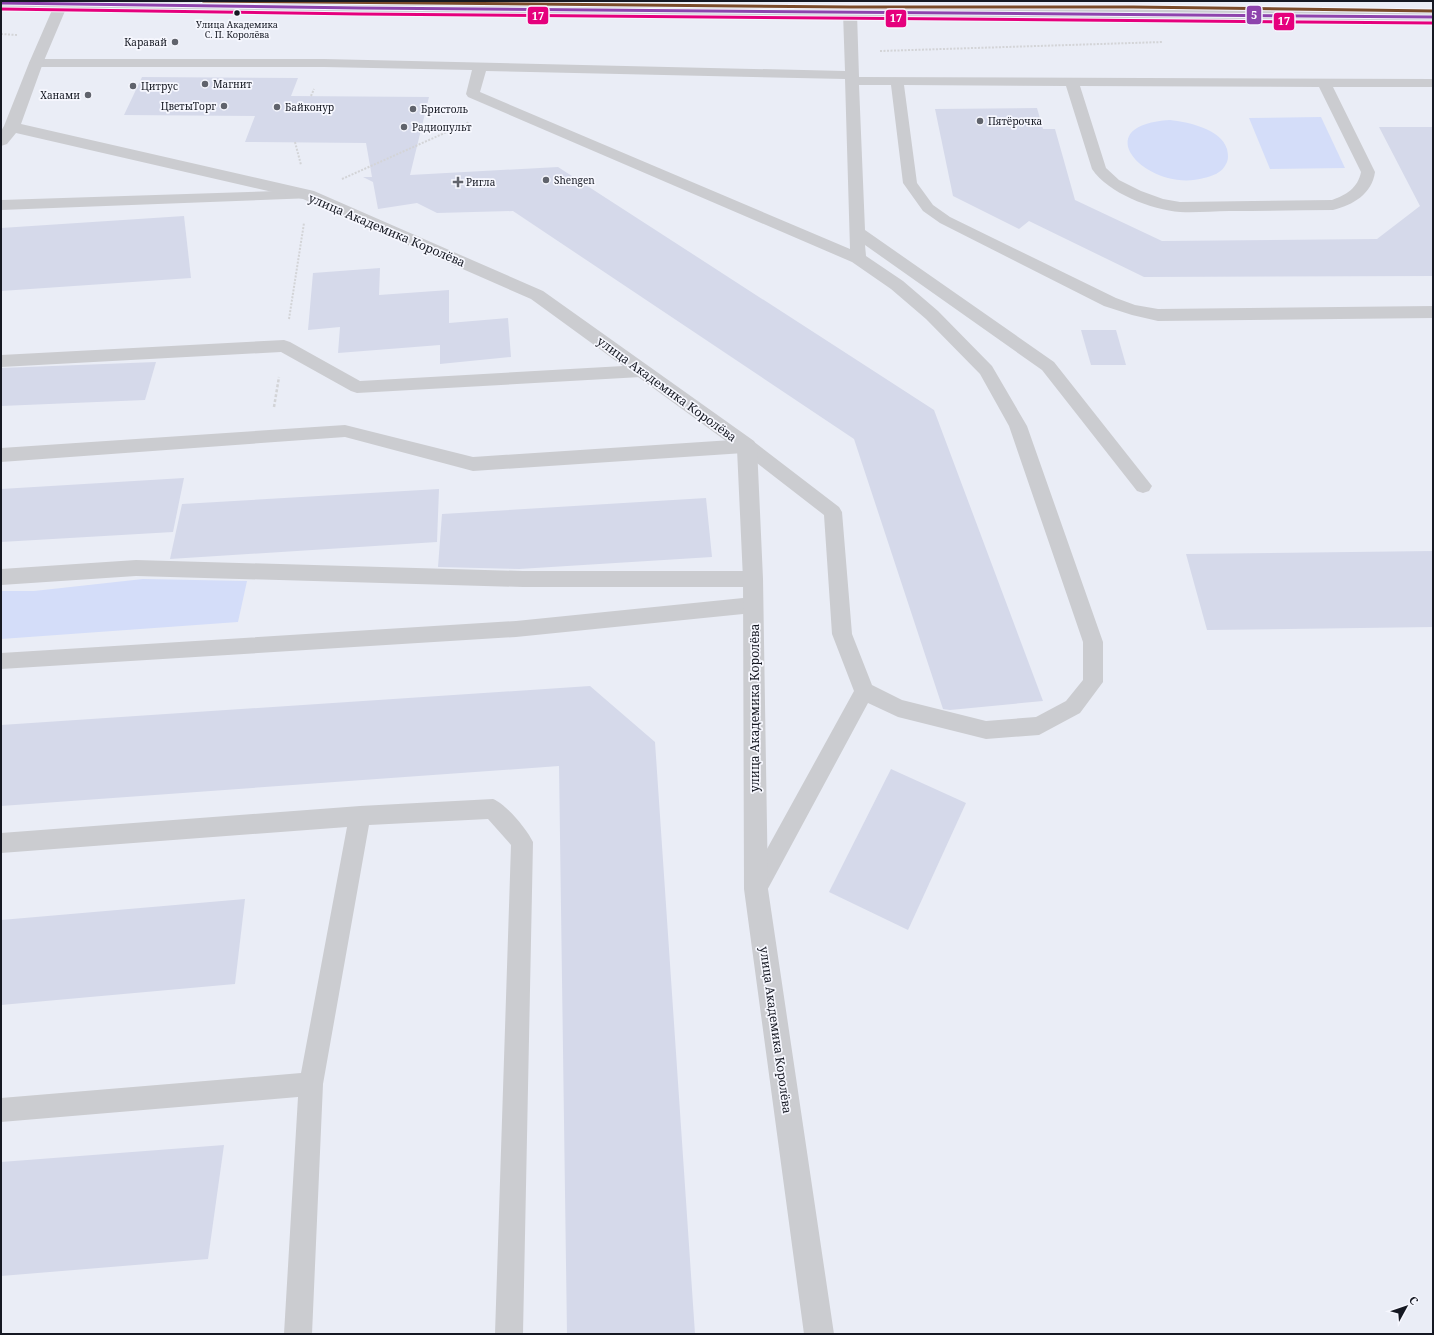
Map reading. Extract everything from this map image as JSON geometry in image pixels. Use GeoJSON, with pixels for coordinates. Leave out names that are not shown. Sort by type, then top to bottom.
{"type":"FeatureCollection","features":[{"type":"Feature","properties":{"kind":"main road"},"geometry":{"type":"LineString","coordinates":[[1399,1],[1408,16]]}},
{"type":"Feature","properties":{"kind":"main road"},"geometry":{"type":"LineString","coordinates":[[1,3],[62,3],[254,8],[850,13],[1133,13],[1433,17]]}},
{"type":"Feature","properties":{"kind":"street","name":"улица Академика Королёва"},"geometry":{"type":"LineString","coordinates":[[62,3],[6,134],[308,195],[537,295],[747,446],[754,579],[756,889],[819,1334]]}},
{"type":"Feature","properties":{"kind":"lane"},"geometry":{"type":"LineString","coordinates":[[850,13],[858,258]]}},
{"type":"Feature","properties":{"kind":"lane"},"geometry":{"type":"LineString","coordinates":[[36,63],[324,63],[480,66],[853,78],[897,82],[1433,83]]}},
{"type":"Feature","properties":{"kind":"lane"},"geometry":{"type":"LineString","coordinates":[[1,455],[345,431],[473,464],[747,446],[833,512],[842,634],[864,691],[898,708],[986,730],[1039,726],[1073,708],[1093,682],[1092,642],[1018,426],[986,370],[932,315],[897,285],[858,258],[473,94],[480,66]]}},
{"type":"Feature","properties":{"kind":"lane"},"geometry":{"type":"LineString","coordinates":[[897,82],[910,183],[928,208],[945,220],[1110,302],[1132,310],[1158,315],[1433,312]]}},
{"type":"Feature","properties":{"kind":"lane"},"geometry":{"type":"LineString","coordinates":[[1072,82],[1100,169],[1106,178],[1119,186],[1158,203],[1180,206],[1333,205],[1347,200],[1363,188],[1367,182],[1368,172],[1324,82]]}},
{"type":"Feature","properties":{"kind":"lane"},"geometry":{"type":"LineString","coordinates":[[1,205],[308,195]]}},
{"type":"Feature","properties":{"kind":"lane"},"geometry":{"type":"LineString","coordinates":[[857,232],[1048,366],[1143,486]]}},
{"type":"Feature","properties":{"kind":"lane"},"geometry":{"type":"LineString","coordinates":[[1,361],[284,346],[357,387],[641,371]]}},
{"type":"Feature","properties":{"kind":"lane"},"geometry":{"type":"LineString","coordinates":[[1,577],[136,568],[523,579],[754,579]]}},
{"type":"Feature","properties":{"kind":"lane"},"geometry":{"type":"LineString","coordinates":[[1,661],[516,629],[754,605]]}},
{"type":"Feature","properties":{"kind":"lane"},"geometry":{"type":"LineString","coordinates":[[756,889],[864,691]]}},
{"type":"Feature","properties":{"kind":"lane"},"geometry":{"type":"LineString","coordinates":[[1,843],[360,816],[493,809],[522,842],[509,1334]]}},
{"type":"Feature","properties":{"kind":"lane"},"geometry":{"type":"LineString","coordinates":[[295,1334],[311,1084],[360,816]]}},
{"type":"Feature","properties":{"kind":"lane"},"geometry":{"type":"LineString","coordinates":[[1,1110],[311,1084]]}},
{"type":"Feature","properties":{"kind":"path"},"geometry":{"type":"LineString","coordinates":[[852,51],[1170,42]]}},
{"type":"Feature","properties":{"kind":"path"},"geometry":{"type":"LineString","coordinates":[[308,195],[502,106]]}},
{"type":"Feature","properties":{"kind":"path"},"geometry":{"type":"LineString","coordinates":[[269,437],[308,195],[295,142]]}},
{"type":"Feature","properties":{"kind":"shaded area"},"geometry":{"type":"Polygon","coordinates":[[[1321,117],[1345,168],[1270,169],[1249,118],[1321,117]]]}},
{"type":"Feature","properties":{"kind":"shaded area"},"geometry":{"type":"Polygon","coordinates":[[[1170,120],[1203,128],[1218,136],[1224,142],[1228,155],[1227,162],[1222,170],[1216,174],[1204,178],[1183,180],[1163,176],[1146,168],[1133,157],[1128,145],[1131,133],[1144,125],[1170,120]]]}},
{"type":"Feature","properties":{"kind":"shaded area"},"geometry":{"type":"Polygon","coordinates":[[[143,579],[247,581],[238,622],[1,639],[1,591],[34,591],[143,579]]]}},
{"type":"Feature","properties":{"kind":"building"},"geometry":{"type":"Polygon","coordinates":[[[142,77],[298,78],[291,96],[429,97],[410,175],[558,167],[934,410],[1043,701],[950,710],[943,709],[854,439],[513,211],[437,213],[417,203],[378,209],[373,182],[363,177],[372,177],[366,143],[245,142],[255,116],[124,115],[142,77]]]}},
{"type":"Feature","properties":{"kind":"building"},"geometry":{"type":"Polygon","coordinates":[[[1037,108],[1043,129],[1055,129],[1075,200],[1162,241],[1377,239],[1420,206],[1379,127],[1433,127],[1433,276],[1144,277],[1029,221],[1019,229],[953,196],[935,109],[1037,108]]]}},
{"type":"Feature","properties":{"kind":"building"},"geometry":{"type":"Polygon","coordinates":[[[184,216],[191,278],[1,291],[1,228],[184,216]]]}},
{"type":"Feature","properties":{"kind":"building"},"geometry":{"type":"Polygon","coordinates":[[[380,268],[379,295],[449,290],[449,323],[508,318],[511,357],[440,364],[440,345],[338,353],[340,327],[308,330],[313,273],[380,268]]]}},
{"type":"Feature","properties":{"kind":"building"},"geometry":{"type":"Polygon","coordinates":[[[1081,330],[1116,330],[1126,365],[1091,365],[1081,330]]]}},
{"type":"Feature","properties":{"kind":"building"},"geometry":{"type":"Polygon","coordinates":[[[156,362],[145,400],[1,406],[1,368],[156,362]]]}},
{"type":"Feature","properties":{"kind":"building"},"geometry":{"type":"Polygon","coordinates":[[[184,478],[173,532],[1,542],[1,489],[184,478]]]}},
{"type":"Feature","properties":{"kind":"building"},"geometry":{"type":"Polygon","coordinates":[[[439,489],[437,542],[170,559],[182,504],[439,489]]]}},
{"type":"Feature","properties":{"kind":"building"},"geometry":{"type":"Polygon","coordinates":[[[706,498],[712,557],[519,569],[438,567],[442,514],[706,498]]]}},
{"type":"Feature","properties":{"kind":"building"},"geometry":{"type":"Polygon","coordinates":[[[1433,551],[1433,627],[1207,630],[1186,554],[1433,551]]]}},
{"type":"Feature","properties":{"kind":"building"},"geometry":{"type":"Polygon","coordinates":[[[590,686],[655,742],[695,1334],[567,1334],[559,766],[1,806],[1,725],[590,686]]]}},
{"type":"Feature","properties":{"kind":"building"},"geometry":{"type":"Polygon","coordinates":[[[891,769],[966,803],[908,930],[829,892],[891,769]]]}},
{"type":"Feature","properties":{"kind":"building"},"geometry":{"type":"Polygon","coordinates":[[[245,899],[235,984],[1,1005],[1,920],[245,899]]]}},
{"type":"Feature","properties":{"kind":"building"},"geometry":{"type":"Polygon","coordinates":[[[224,1145],[208,1259],[1,1276],[1,1162],[224,1145]]]}},
{"type":"Feature","properties":{"kind":"transit line"},"geometry":{"type":"LineString","coordinates":[[203,1],[850,7],[1133,7],[1433,11]]}},
{"type":"Feature","properties":{"kind":"transit line","name":"5"},"geometry":{"type":"LineString","coordinates":[[1,3],[538,10],[1433,17]]}},
{"type":"Feature","properties":{"kind":"transit line","name":"17"},"geometry":{"type":"LineString","coordinates":[[1,9],[538,16],[1433,23]]}},
{"type":"Feature","properties":{"kind":"place","name":"Улица Академика С. П. Королёва"},"geometry":{"type":"Point","coordinates":[237,13]}},
{"type":"Feature","properties":{"kind":"place","name":"Каравай"},"geometry":{"type":"Point","coordinates":[175,42]}},
{"type":"Feature","properties":{"kind":"place","name":"Магнит"},"geometry":{"type":"Point","coordinates":[205,84]}},
{"type":"Feature","properties":{"kind":"place","name":"Цитрус"},"geometry":{"type":"Point","coordinates":[133,86]}},
{"type":"Feature","properties":{"kind":"place","name":"Ханами"},"geometry":{"type":"Point","coordinates":[88,95]}},
{"type":"Feature","properties":{"kind":"place","name":"ЦветыТорг"},"geometry":{"type":"Point","coordinates":[224,106]}},
{"type":"Feature","properties":{"kind":"place","name":"Байконур"},"geometry":{"type":"Point","coordinates":[277,107]}},
{"type":"Feature","properties":{"kind":"place","name":"Бристоль"},"geometry":{"type":"Point","coordinates":[413,109]}},
{"type":"Feature","properties":{"kind":"place","name":"Пятёрочка"},"geometry":{"type":"Point","coordinates":[980,121]}},
{"type":"Feature","properties":{"kind":"place","name":"Радиопульт"},"geometry":{"type":"Point","coordinates":[404,127]}},
{"type":"Feature","properties":{"kind":"place","name":"Shengen"},"geometry":{"type":"Point","coordinates":[546,180]}},
{"type":"Feature","properties":{"kind":"place","name":"Ригла"},"geometry":{"type":"Point","coordinates":[458,182]}}]}
